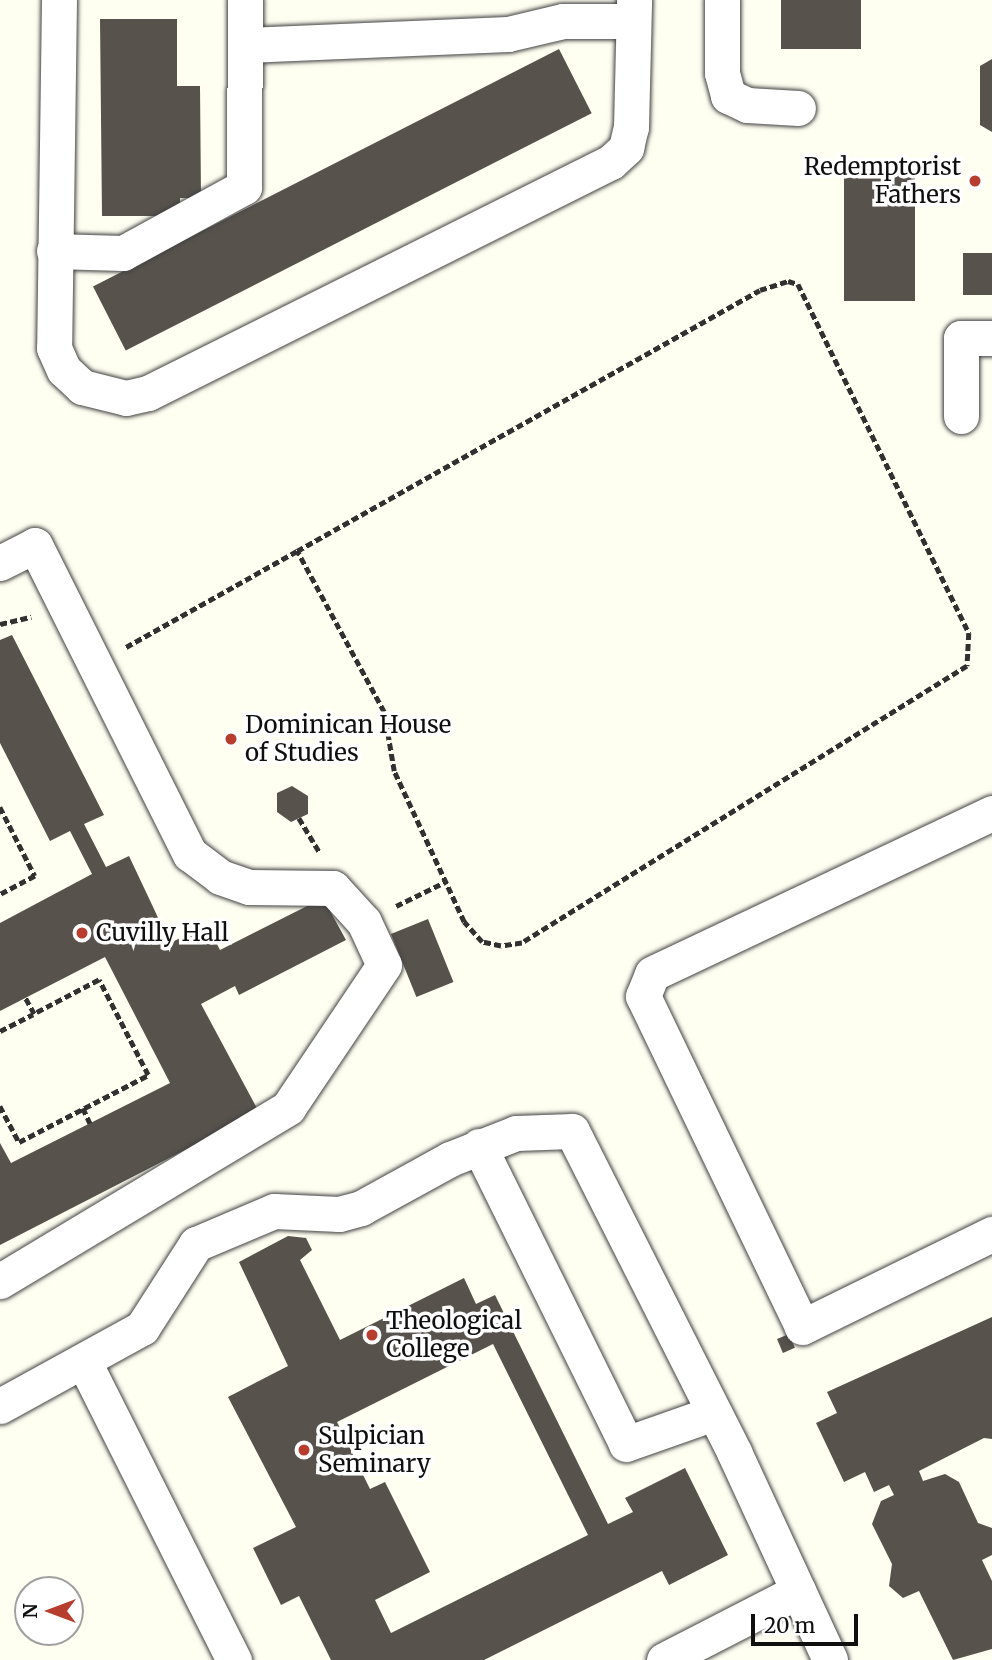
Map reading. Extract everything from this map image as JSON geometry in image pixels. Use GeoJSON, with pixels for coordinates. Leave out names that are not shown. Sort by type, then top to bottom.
{"type":"FeatureCollection","features":[{"type":"Feature","properties":{"kind":"street"},"geometry":{"type":"LineString","coordinates":[[59,0],[54,348],[64,370],[103,396],[148,393],[611,162],[626,148],[631,127],[633,10],[563,21],[508,34],[246,45]]}},
{"type":"Feature","properties":{"kind":"street"},"geometry":{"type":"LineString","coordinates":[[54,251],[123,253],[244,187],[245,0]]}},
{"type":"Feature","properties":{"kind":"street"},"geometry":{"type":"LineString","coordinates":[[722,0],[722,73],[728,96],[747,105],[798,108]]}},
{"type":"Feature","properties":{"kind":"street"},"geometry":{"type":"LineString","coordinates":[[961,416],[961,338],[992,338]]}},
{"type":"Feature","properties":{"kind":"street"},"geometry":{"type":"LineString","coordinates":[[0,563],[35,545],[190,854],[220,877],[249,887],[333,888],[363,922],[384,965],[288,1108],[0,1280]]}},
{"type":"Feature","properties":{"kind":"street"},"geometry":{"type":"LineString","coordinates":[[992,813],[652,974],[643,996],[802,1327],[992,1234]]}},
{"type":"Feature","properties":{"kind":"street"},"geometry":{"type":"LineString","coordinates":[[0,1406],[85,1362],[142,1328],[196,1244],[274,1211],[339,1214],[361,1208],[479,1146],[516,1133],[572,1132],[714,1413],[830,1660]]}},
{"type":"Feature","properties":{"kind":"street"},"geometry":{"type":"LineString","coordinates":[[479,1146],[626,1444],[714,1413]]}},
{"type":"Feature","properties":{"kind":"street"},"geometry":{"type":"LineString","coordinates":[[85,1362],[234,1660]]}},
{"type":"Feature","properties":{"kind":"street"},"geometry":{"type":"LineString","coordinates":[[664,1660],[798,1591]]}},
{"type":"Feature","properties":{"kind":"path"},"geometry":{"type":"LineString","coordinates":[[95,665],[297,551],[760,290],[788,281],[798,284],[969,633],[967,666],[953,678],[522,943],[482,942],[464,922],[394,771],[384,712],[297,551]]}},
{"type":"Feature","properties":{"kind":"path"},"geometry":{"type":"LineString","coordinates":[[0,624],[31,617],[38,625]]}},
{"type":"Feature","properties":{"kind":"path"},"geometry":{"type":"LineString","coordinates":[[0,807],[35,876],[0,895]]}},
{"type":"Feature","properties":{"kind":"path"},"geometry":{"type":"LineString","coordinates":[[363,922],[445,882]]}},
{"type":"Feature","properties":{"kind":"path"},"geometry":{"type":"LineString","coordinates":[[0,1031],[99,979],[148,1075],[19,1142],[0,1106]]}},
{"type":"Feature","properties":{"kind":"path"},"geometry":{"type":"LineString","coordinates":[[25,998],[34,1014]]}},
{"type":"Feature","properties":{"kind":"path"},"geometry":{"type":"LineString","coordinates":[[83,1108],[90,1123]]}},
{"type":"Feature","properties":{"kind":"building"},"geometry":{"type":"Polygon","coordinates":[[[781,0],[861,0],[861,49],[781,49],[781,0]]]}},
{"type":"Feature","properties":{"kind":"building"},"geometry":{"type":"Polygon","coordinates":[[[100,19],[177,19],[177,86],[200,86],[201,198],[180,198],[180,216],[102,216],[100,19]]]}},
{"type":"Feature","properties":{"kind":"building"},"geometry":{"type":"Polygon","coordinates":[[[559,49],[592,113],[126,351],[93,286],[559,49]]]}},
{"type":"Feature","properties":{"kind":"building"},"geometry":{"type":"Polygon","coordinates":[[[992,59],[992,132],[980,125],[980,66],[992,59]]]}},
{"type":"Feature","properties":{"kind":"building"},"geometry":{"type":"Polygon","coordinates":[[[844,166],[915,166],[915,301],[844,301],[844,166]]]}},
{"type":"Feature","properties":{"kind":"building"},"geometry":{"type":"Polygon","coordinates":[[[963,253],[992,253],[992,295],[963,295],[963,253]]]}},
{"type":"Feature","properties":{"kind":"building","name":"Cuvilly Hall"},"geometry":{"type":"Polygon","coordinates":[[[12,635],[104,815],[84,824],[106,867],[129,856],[170,943],[207,925],[220,950],[323,898],[346,940],[239,995],[235,986],[201,1004],[259,1112],[0,1245],[0,1143],[11,1163],[170,1083],[105,957],[0,1011],[0,923],[92,874],[70,831],[50,841],[0,743],[0,640],[12,635]]]}},
{"type":"Feature","properties":{"kind":"building"},"geometry":{"type":"Polygon","coordinates":[[[292,786],[308,796],[308,814],[291,822],[277,812],[277,793],[292,786]]]}},
{"type":"Feature","properties":{"kind":"building"},"geometry":{"type":"Polygon","coordinates":[[[428,919],[453,982],[416,997],[391,934],[428,919]]]}},
{"type":"Feature","properties":{"kind":"building","name":"Sulpician Seminary"},"geometry":{"type":"Polygon","coordinates":[[[288,1236],[306,1238],[312,1250],[300,1260],[340,1340],[464,1278],[476,1304],[495,1295],[608,1524],[633,1512],[625,1498],[685,1468],[728,1555],[669,1585],[662,1571],[484,1660],[331,1660],[299,1596],[281,1605],[253,1548],[296,1527],[228,1397],[288,1366],[239,1262],[288,1236]],[[493,1344],[337,1422],[370,1489],[385,1482],[430,1572],[375,1600],[391,1633],[588,1535],[493,1344]]]}},
{"type":"Feature","properties":{"kind":"building"},"geometry":{"type":"Polygon","coordinates":[[[992,1317],[992,1439],[984,1438],[919,1471],[923,1481],[945,1474],[959,1482],[978,1523],[992,1528],[992,1555],[982,1560],[992,1581],[992,1649],[953,1660],[919,1591],[903,1598],[889,1586],[892,1564],[872,1524],[881,1501],[894,1495],[889,1485],[874,1492],[865,1472],[844,1482],[816,1423],[837,1413],[827,1392],[992,1317]]]}},
{"type":"Feature","properties":{"kind":"building"},"geometry":{"type":"Polygon","coordinates":[[[789,1334],[795,1348],[783,1353],[777,1339],[789,1334]]]}},
{"type":"Feature","properties":{"kind":"place","name":"Redemptorist Fathers"},"geometry":{"type":"Point","coordinates":[975,181]}},
{"type":"Feature","properties":{"kind":"place","name":"Dominican House of Studies"},"geometry":{"type":"Point","coordinates":[231,739]}},
{"type":"Feature","properties":{"kind":"place","name":"Cuvilly Hall"},"geometry":{"type":"Point","coordinates":[82,933]}},
{"type":"Feature","properties":{"kind":"place","name":"Theological College"},"geometry":{"type":"Point","coordinates":[372,1335]}},
{"type":"Feature","properties":{"kind":"place","name":"Sulpician Seminary"},"geometry":{"type":"Point","coordinates":[304,1450]}}]}
